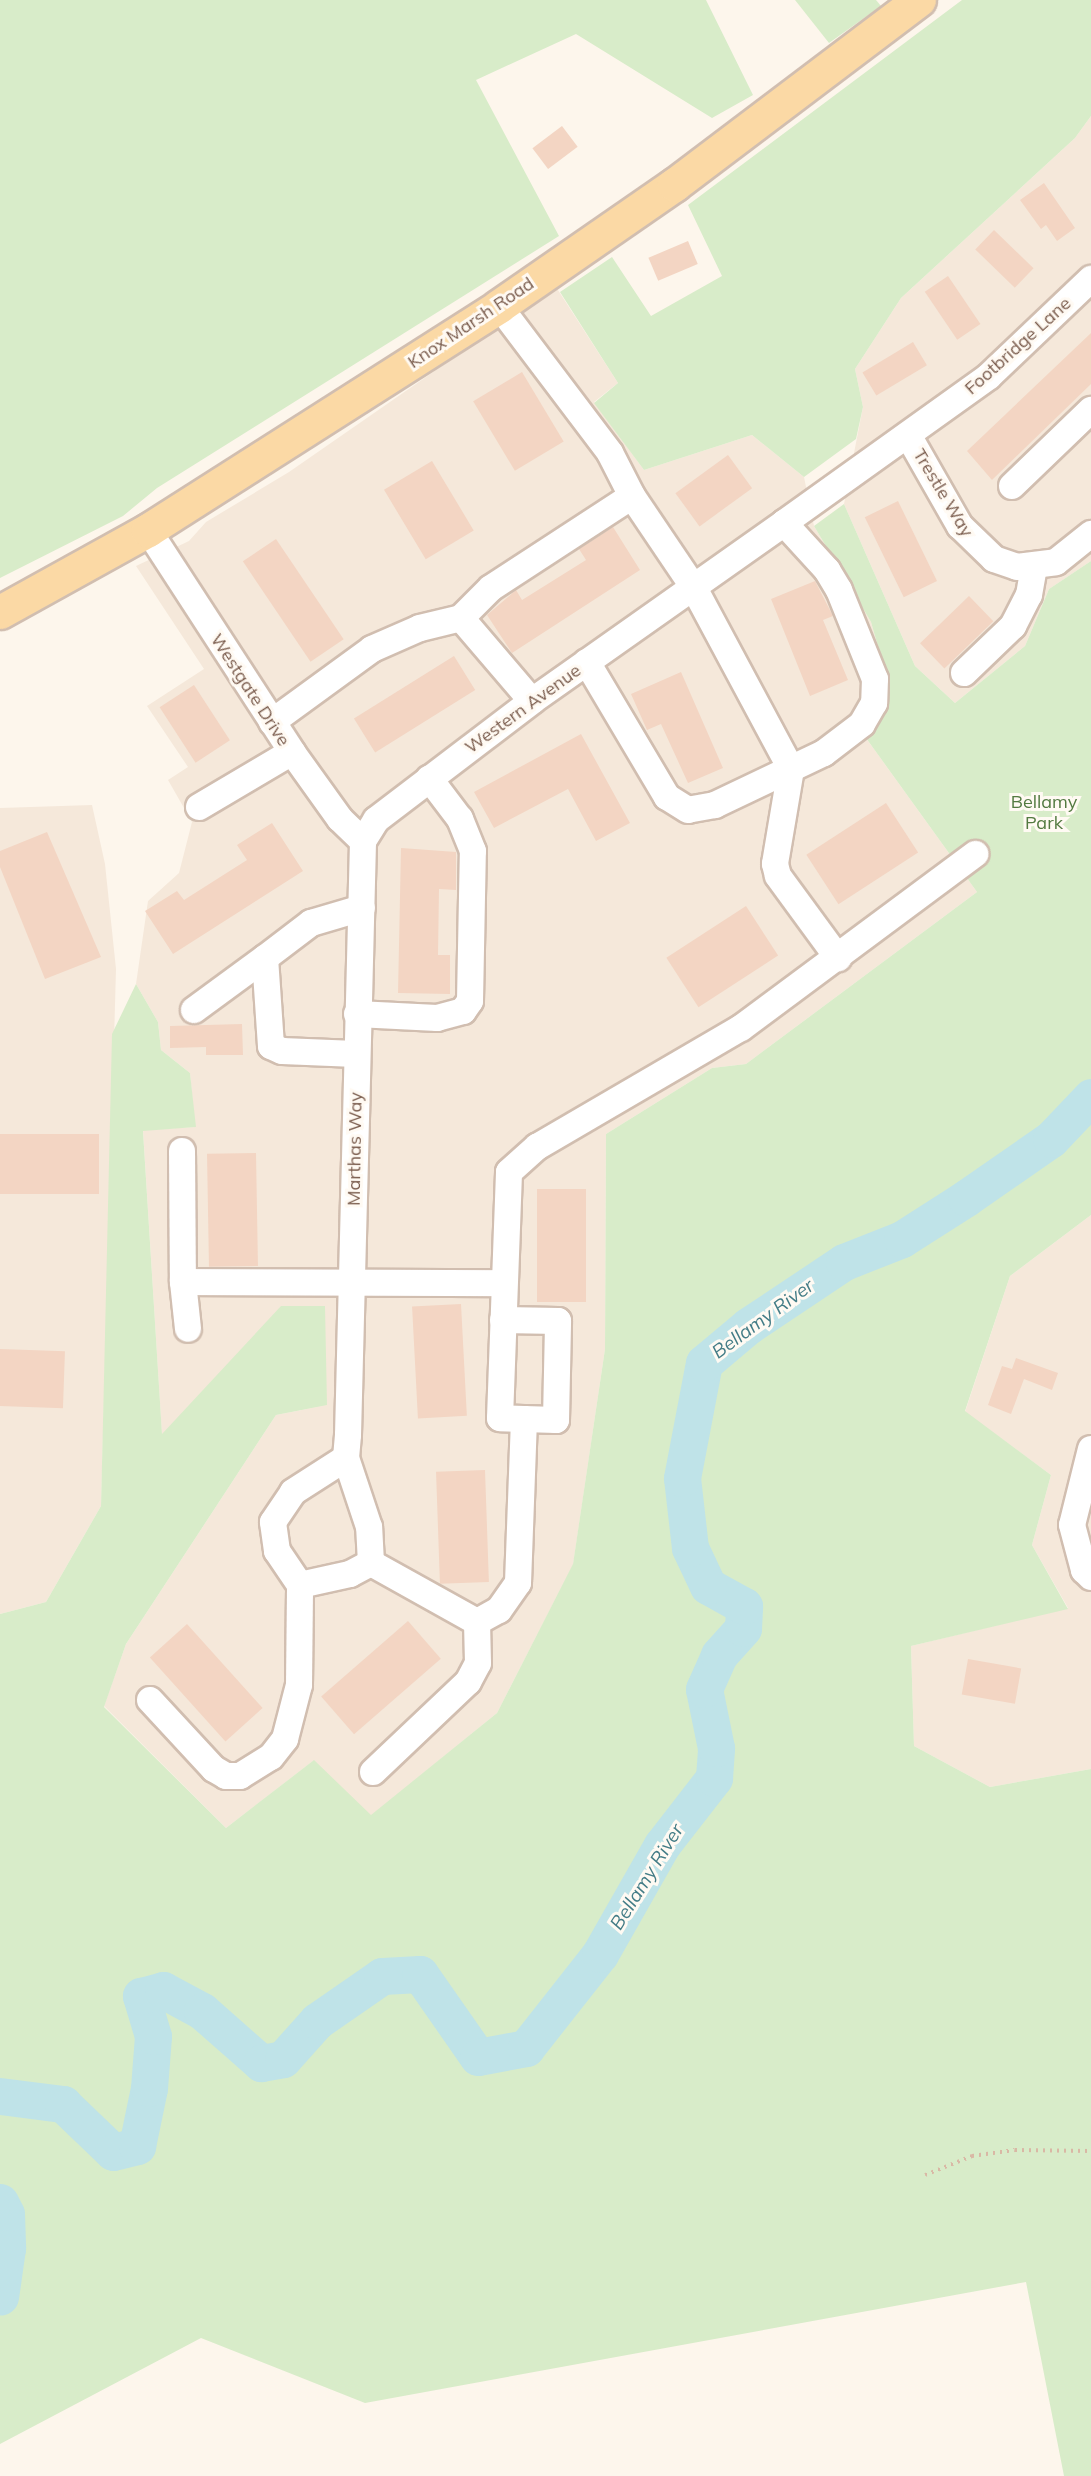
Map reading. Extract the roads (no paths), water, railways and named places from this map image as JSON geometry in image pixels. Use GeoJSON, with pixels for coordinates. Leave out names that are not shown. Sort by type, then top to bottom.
{"type":"FeatureCollection","features":[{"type":"Feature","properties":{"kind":"main road","name":"Knox Marsh Road"},"geometry":{"type":"LineString","coordinates":[[0,612],[148,530],[499,306],[674,185],[903,5]]}},
{"type":"Feature","properties":{"kind":"street","name":"Footbridge Lane"},"geometry":{"type":"LineString","coordinates":[[784,523],[989,376],[1091,279]]}},
{"type":"Feature","properties":{"kind":"street"},"geometry":{"type":"LineString","coordinates":[[499,306],[610,453],[632,496],[694,588],[791,769],[775,864],[778,876],[838,958]]}},
{"type":"Feature","properties":{"kind":"street"},"geometry":{"type":"LineString","coordinates":[[1012,486],[1091,410]]}},
{"type":"Feature","properties":{"kind":"street","name":"Trestle Way"},"geometry":{"type":"LineString","coordinates":[[908,435],[975,545],[994,559],[1034,567]]}},
{"type":"Feature","properties":{"kind":"street"},"geometry":{"type":"LineString","coordinates":[[272,722],[372,649],[421,628],[461,618],[491,588],[632,496]]}},
{"type":"Feature","properties":{"kind":"street"},"geometry":{"type":"LineString","coordinates":[[587,662],[667,797],[677,806],[701,810],[824,753],[862,724],[874,703],[875,679],[839,590],[827,570],[784,523]]}},
{"type":"Feature","properties":{"kind":"street","name":"Western Avenue"},"geometry":{"type":"LineString","coordinates":[[363,841],[394,802],[784,523]]}},
{"type":"Feature","properties":{"kind":"street","name":"Westgate Drive"},"geometry":{"type":"LineString","coordinates":[[148,530],[292,752],[340,819],[363,841]]}},
{"type":"Feature","properties":{"kind":"street"},"geometry":{"type":"LineString","coordinates":[[964,673],[1013,626],[1030,595],[1034,567],[1056,562],[1091,534]]}},
{"type":"Feature","properties":{"kind":"street"},"geometry":{"type":"LineString","coordinates":[[461,618],[532,701]]}},
{"type":"Feature","properties":{"kind":"street"},"geometry":{"type":"LineString","coordinates":[[199,807],[292,752]]}},
{"type":"Feature","properties":{"kind":"street"},"geometry":{"type":"LineString","coordinates":[[357,1014],[445,1017],[463,1011],[470,1001],[473,851],[460,820],[429,778]]}},
{"type":"Feature","properties":{"kind":"street","name":"Marthas Way"},"geometry":{"type":"LineString","coordinates":[[363,841],[356,1054],[354,1284],[346,1458],[369,1527],[371,1563]]}},
{"type":"Feature","properties":{"kind":"street"},"geometry":{"type":"LineString","coordinates":[[503,1320],[558,1321],[556,1420],[500,1418],[505,1188],[509,1172],[519,1160],[741,1028],[975,854]]}},
{"type":"Feature","properties":{"kind":"street"},"geometry":{"type":"LineString","coordinates":[[194,1010],[311,923],[362,908]]}},
{"type":"Feature","properties":{"kind":"street"},"geometry":{"type":"LineString","coordinates":[[265,958],[271,1046],[356,1054]]}},
{"type":"Feature","properties":{"kind":"street"},"geometry":{"type":"LineString","coordinates":[[182,1151],[183,1282],[188,1329]]}},
{"type":"Feature","properties":{"kind":"street"},"geometry":{"type":"LineString","coordinates":[[183,1282],[504,1283]]}},
{"type":"Feature","properties":{"kind":"street"},"geometry":{"type":"LineString","coordinates":[[477,1622],[499,1610],[518,1583],[524,1419]]}},
{"type":"Feature","properties":{"kind":"street"},"geometry":{"type":"LineString","coordinates":[[1091,1449],[1072,1525],[1084,1570],[1091,1577]]}},
{"type":"Feature","properties":{"kind":"street"},"geometry":{"type":"LineString","coordinates":[[150,1700],[214,1769],[226,1776],[240,1776],[271,1757],[285,1739],[296,1705],[301,1661],[300,1585],[277,1551],[273,1522],[293,1492],[346,1458]]}},
{"type":"Feature","properties":{"kind":"street"},"geometry":{"type":"LineString","coordinates":[[300,1585],[350,1574],[371,1563],[477,1622]]}},
{"type":"Feature","properties":{"kind":"street"},"geometry":{"type":"LineString","coordinates":[[373,1772],[468,1682],[478,1663],[477,1622]]}},
{"type":"Feature","properties":{"kind":"waterway","name":"Bellamy River"},"geometry":{"type":"LineString","coordinates":[[0,2096],[63,2104],[113,2152],[137,2146],[149,2088],[153,2036],[141,1996],[163,1990],[202,2011],[261,2063],[283,2059],[317,2021],[382,1976],[420,1974],[478,2057],[526,2048],[600,1954],[662,1845],[714,1778],[716,1748],[704,1689],[719,1655],[743,1628],[744,1606],[708,1586],[690,1548],[682,1478],[704,1363],[748,1326],[844,1262],[902,1239],[966,1198],[1051,1139],[1091,1097]]}},
{"type":"Feature","properties":{"kind":"waterway","name":"Bellamy River"},"geometry":{"type":"LineString","coordinates":[[0,2202],[6,2214],[7,2248],[0,2297]]}},
{"type":"Feature","properties":{"kind":"park label","name":"Bellamy Park"},"geometry":{"type":"Point","coordinates":[1044,813]}}]}
